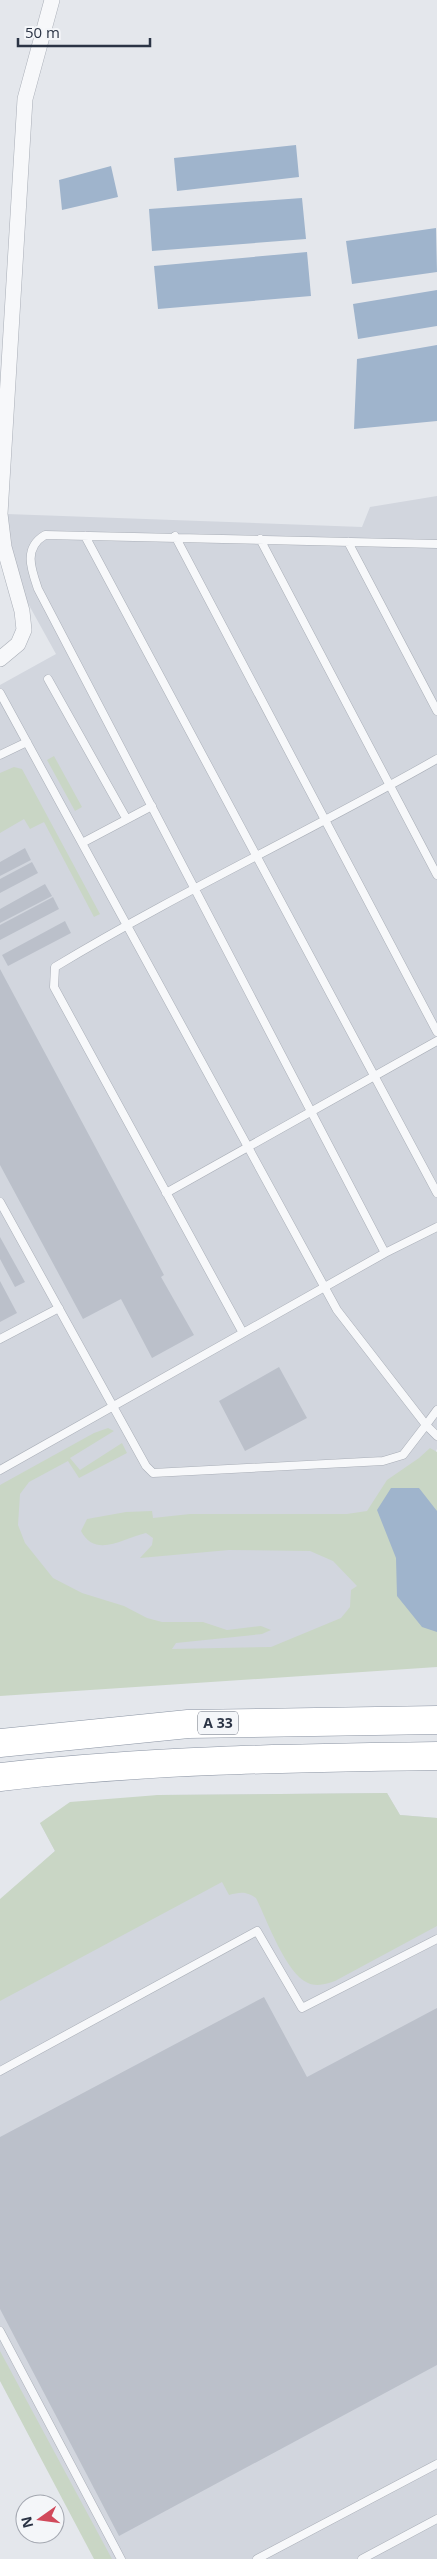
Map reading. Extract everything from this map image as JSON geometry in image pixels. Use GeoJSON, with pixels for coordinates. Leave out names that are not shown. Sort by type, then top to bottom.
{"type":"FeatureCollection","features":[{"type":"Feature","properties":{"kind":"highway","name":"A 33"},"geometry":{"type":"LineString","coordinates":[[0,1743],[188,1724],[437,1720]]}},
{"type":"Feature","properties":{"kind":"highway"},"geometry":{"type":"LineString","coordinates":[[0,1777],[74,1768],[274,1758],[437,1756]]}},
{"type":"Feature","properties":{"kind":"street"},"geometry":{"type":"LineString","coordinates":[[0,659],[18,644],[24,630],[22,611],[4,547],[0,514],[25,99],[52,0]]}},
{"type":"Feature","properties":{"kind":"lane"},"geometry":{"type":"LineString","coordinates":[[384,1253],[38,589],[30,565],[31,548],[36,540],[45,535],[175,536],[437,544]]}},
{"type":"Feature","properties":{"kind":"lane"},"geometry":{"type":"LineString","coordinates":[[85,536],[437,1193]]}},
{"type":"Feature","properties":{"kind":"lane"},"geometry":{"type":"LineString","coordinates":[[175,536],[437,1032]]}},
{"type":"Feature","properties":{"kind":"lane"},"geometry":{"type":"LineString","coordinates":[[260,539],[437,875]]}},
{"type":"Feature","properties":{"kind":"lane"},"geometry":{"type":"LineString","coordinates":[[348,542],[437,711]]}},
{"type":"Feature","properties":{"kind":"lane"},"geometry":{"type":"LineString","coordinates":[[48,679],[126,818]]}},
{"type":"Feature","properties":{"kind":"lane"},"geometry":{"type":"LineString","coordinates":[[0,693],[337,1310],[426,1425],[437,1436]]}},
{"type":"Feature","properties":{"kind":"lane"},"geometry":{"type":"LineString","coordinates":[[0,755],[27,742]]}},
{"type":"Feature","properties":{"kind":"lane"},"geometry":{"type":"LineString","coordinates":[[243,1333],[54,987],[54,968],[194,888],[325,821],[437,759]]}},
{"type":"Feature","properties":{"kind":"lane"},"geometry":{"type":"LineString","coordinates":[[82,843],[126,818],[152,806]]}},
{"type":"Feature","properties":{"kind":"lane"},"geometry":{"type":"LineString","coordinates":[[166,1193],[437,1042]]}},
{"type":"Feature","properties":{"kind":"lane"},"geometry":{"type":"LineString","coordinates":[[0,1202],[112,1407],[146,1466],[153,1473],[383,1461],[403,1455],[437,1410]]}},
{"type":"Feature","properties":{"kind":"lane"},"geometry":{"type":"LineString","coordinates":[[0,1470],[384,1253],[437,1227]]}},
{"type":"Feature","properties":{"kind":"lane"},"geometry":{"type":"LineString","coordinates":[[0,1339],[59,1308]]}},
{"type":"Feature","properties":{"kind":"lane"},"geometry":{"type":"LineString","coordinates":[[0,2070],[257,1931],[302,2008],[437,1939]]}},
{"type":"Feature","properties":{"kind":"lane"},"geometry":{"type":"LineString","coordinates":[[0,2331],[121,2559]]}},
{"type":"Feature","properties":{"kind":"lane"},"geometry":{"type":"LineString","coordinates":[[257,2559],[437,2464]]}},
{"type":"Feature","properties":{"kind":"lane"},"geometry":{"type":"LineString","coordinates":[[362,2559],[437,2519]]}},
{"type":"Feature","properties":{"kind":"shaded area"},"geometry":{"type":"Polygon","coordinates":[[[437,496],[437,1449],[435,1453],[437,1455],[437,1659],[0,1694],[0,685],[56,654],[25,598],[12,551],[7,514],[362,527],[370,507],[437,496]]]}},
{"type":"Feature","properties":{"kind":"shaded area"},"geometry":{"type":"Polygon","coordinates":[[[387,1793],[400,1815],[437,1818],[437,2559],[95,2559],[65,2502],[65,2494],[61,2494],[0,2380],[0,1902],[55,1851],[40,1823],[158,1795],[387,1793]]]}},
{"type":"Feature","properties":{"kind":"green space"},"geometry":{"type":"Polygon","coordinates":[[[54,756],[82,807],[75,811],[47,760],[54,756]]]}},
{"type":"Feature","properties":{"kind":"green space"},"geometry":{"type":"Polygon","coordinates":[[[14,767],[22,769],[100,914],[94,917],[44,822],[30,829],[24,819],[0,833],[0,773],[14,767]]]}},
{"type":"Feature","properties":{"kind":"green space"},"geometry":{"type":"Polygon","coordinates":[[[108,1428],[114,1431],[70,1458],[80,1470],[122,1443],[127,1453],[79,1478],[68,1461],[29,1482],[20,1494],[18,1525],[25,1543],[53,1578],[82,1593],[124,1606],[147,1618],[162,1622],[203,1622],[227,1630],[261,1626],[271,1630],[262,1634],[176,1643],[172,1649],[271,1647],[341,1618],[350,1607],[351,1590],[357,1586],[333,1561],[310,1551],[229,1550],[140,1558],[152,1545],[153,1538],[146,1533],[110,1544],[94,1544],[81,1531],[87,1519],[126,1512],[152,1511],[153,1518],[190,1514],[347,1514],[367,1511],[387,1480],[430,1448],[437,1452],[437,1667],[0,1696],[0,1485],[94,1433],[108,1428]]]}},
{"type":"Feature","properties":{"kind":"green space"},"geometry":{"type":"Polygon","coordinates":[[[387,1793],[400,1815],[437,1818],[437,1926],[335,1981],[315,1985],[300,1978],[285,1958],[256,1898],[243,1893],[229,1895],[222,1882],[0,2001],[0,1899],[55,1851],[40,1823],[70,1802],[158,1795],[387,1793]]]}},
{"type":"Feature","properties":{"kind":"green space"},"geometry":{"type":"Polygon","coordinates":[[[0,2351],[112,2559],[94,2559],[65,2504],[65,2494],[60,2494],[0,2381],[0,2351]]]}},
{"type":"Feature","properties":{"kind":"water"},"geometry":{"type":"Polygon","coordinates":[[[296,145],[299,177],[177,191],[174,158],[296,145]]]}},
{"type":"Feature","properties":{"kind":"water"},"geometry":{"type":"Polygon","coordinates":[[[111,166],[118,197],[62,210],[59,180],[111,166]]]}},
{"type":"Feature","properties":{"kind":"water"},"geometry":{"type":"Polygon","coordinates":[[[302,198],[306,239],[152,251],[149,209],[302,198]]]}},
{"type":"Feature","properties":{"kind":"water"},"geometry":{"type":"Polygon","coordinates":[[[436,228],[437,272],[352,284],[346,241],[436,228]]]}},
{"type":"Feature","properties":{"kind":"water"},"geometry":{"type":"Polygon","coordinates":[[[307,252],[311,296],[158,309],[154,266],[307,252]]]}},
{"type":"Feature","properties":{"kind":"water"},"geometry":{"type":"Polygon","coordinates":[[[437,290],[437,326],[358,339],[353,304],[437,290]]]}},
{"type":"Feature","properties":{"kind":"water"},"geometry":{"type":"Polygon","coordinates":[[[437,345],[437,421],[354,429],[357,359],[437,345]]]}},
{"type":"Feature","properties":{"kind":"water"},"geometry":{"type":"Polygon","coordinates":[[[391,1488],[419,1488],[437,1511],[437,1632],[422,1627],[397,1596],[396,1558],[377,1510],[391,1488]]]}},
{"type":"Feature","properties":{"kind":"building"},"geometry":{"type":"Polygon","coordinates":[[[25,848],[31,860],[0,876],[0,862],[25,848]]]}},
{"type":"Feature","properties":{"kind":"building"},"geometry":{"type":"Polygon","coordinates":[[[32,862],[38,873],[0,893],[0,879],[32,862]]]}},
{"type":"Feature","properties":{"kind":"building"},"geometry":{"type":"Polygon","coordinates":[[[45,884],[52,896],[0,923],[0,909],[45,884]]]}},
{"type":"Feature","properties":{"kind":"building"},"geometry":{"type":"Polygon","coordinates":[[[53,897],[59,909],[0,940],[0,925],[53,897]]]}},
{"type":"Feature","properties":{"kind":"building"},"geometry":{"type":"Polygon","coordinates":[[[65,921],[71,933],[8,966],[2,955],[65,921]]]}},
{"type":"Feature","properties":{"kind":"building"},"geometry":{"type":"Polygon","coordinates":[[[0,969],[164,1275],[161,1277],[194,1335],[152,1358],[121,1299],[83,1319],[0,1165],[0,969]]]}},
{"type":"Feature","properties":{"kind":"building"},"geometry":{"type":"Polygon","coordinates":[[[0,1237],[25,1282],[15,1287],[0,1259],[0,1237]]]}},
{"type":"Feature","properties":{"kind":"building"},"geometry":{"type":"Polygon","coordinates":[[[0,1281],[17,1313],[0,1322],[0,1281]]]}},
{"type":"Feature","properties":{"kind":"building"},"geometry":{"type":"Polygon","coordinates":[[[279,1367],[307,1418],[245,1451],[219,1401],[279,1367]]]}},
{"type":"Feature","properties":{"kind":"building"},"geometry":{"type":"Polygon","coordinates":[[[264,1997],[307,2077],[437,2008],[437,2365],[119,2536],[0,2309],[0,2137],[264,1997]]]}}]}
